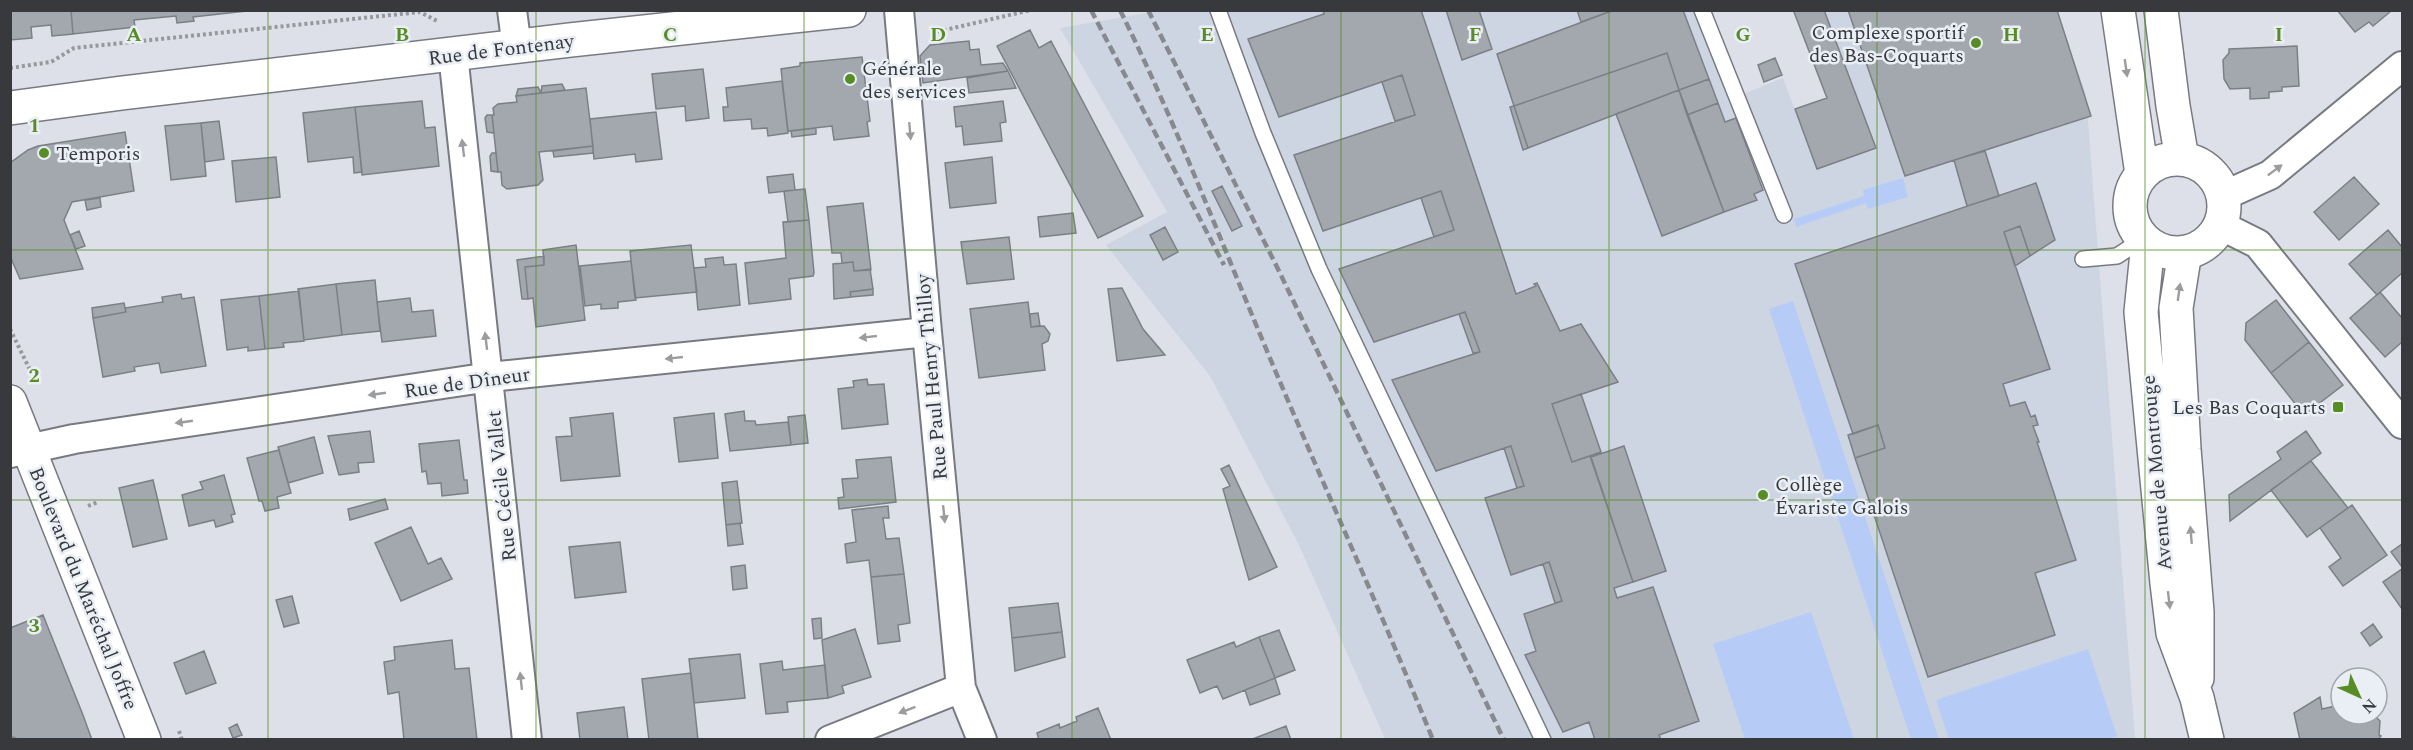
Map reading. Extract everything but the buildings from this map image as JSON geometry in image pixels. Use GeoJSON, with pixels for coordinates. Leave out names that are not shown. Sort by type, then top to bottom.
{"type":"FeatureCollection","features":[{"type":"Feature","properties":{"kind":"street"},"geometry":{"type":"LineString","coordinates":[[512,10],[517,48]]}},
{"type":"Feature","properties":{"kind":"street","name":"Rue de Fontenay"},"geometry":{"type":"LineString","coordinates":[[10,108],[122,93],[449,40],[517,48],[849,10]]}},
{"type":"Feature","properties":{"kind":"street","name":"Rue Paul Henry Thilloy"},"geometry":{"type":"LineString","coordinates":[[899,10],[961,688],[982,740]]}},
{"type":"Feature","properties":{"kind":"street"},"geometry":{"type":"LineString","coordinates":[[2118,10],[2142,174]]}},
{"type":"Feature","properties":{"kind":"street"},"geometry":{"type":"LineString","coordinates":[[2161,10],[2182,159]]}},
{"type":"Feature","properties":{"kind":"street","name":"Rue Cécile Vallet"},"geometry":{"type":"LineString","coordinates":[[449,40],[490,377],[527,740]]}},
{"type":"Feature","properties":{"kind":"street"},"geometry":{"type":"LineString","coordinates":[[2222,211],[2270,175],[2403,66]]}},
{"type":"Feature","properties":{"kind":"street"},"geometry":{"type":"LineString","coordinates":[[2167,159],[2182,159],[2196,163],[2209,171],[2218,182],[2222,211],[2211,238],[2199,248],[2185,252],[2166,251],[2146,241],[2134,227],[2130,213],[2130,199],[2134,186],[2142,174],[2153,165],[2167,159]]}},
{"type":"Feature","properties":{"kind":"street"},"geometry":{"type":"LineString","coordinates":[[2222,211],[2258,243],[2403,424]]}},
{"type":"Feature","properties":{"kind":"street","name":"Avenue de Montrouge"},"geometry":{"type":"LineString","coordinates":[[2146,241],[2141,312],[2173,633],[2197,698],[2207,740]]}},
{"type":"Feature","properties":{"kind":"street","name":"Avenue de Montrouge"},"geometry":{"type":"LineString","coordinates":[[2185,252],[2176,308],[2184,449],[2198,612],[2197,698]]}},
{"type":"Feature","properties":{"kind":"street","name":"Rue de Dîneur"},"geometry":{"type":"LineString","coordinates":[[20,450],[86,437],[490,377],[927,332]]}},
{"type":"Feature","properties":{"kind":"street","name":"Boulevard du Maréchal Joffre"},"geometry":{"type":"LineString","coordinates":[[10,402],[20,450],[144,740]]}},
{"type":"Feature","properties":{"kind":"street"},"geometry":{"type":"LineString","coordinates":[[830,740],[961,688]]}},
{"type":"Feature","properties":{"kind":"lane"},"geometry":{"type":"LineString","coordinates":[[1218,10],[1263,133],[1319,269],[1543,740]]}},
{"type":"Feature","properties":{"kind":"lane"},"geometry":{"type":"LineString","coordinates":[[1702,10],[1784,215]]}},
{"type":"Feature","properties":{"kind":"lane"},"geometry":{"type":"LineString","coordinates":[[2083,259],[2117,256],[2146,241]]}},
{"type":"Feature","properties":{"kind":"path"},"geometry":{"type":"LineString","coordinates":[[10,68],[51,62],[74,48],[420,12],[449,40]]}},
{"type":"Feature","properties":{"kind":"shaded area","name":"Collège Évariste Galois"},"geometry":{"type":"Polygon","coordinates":[[[1164,10],[1710,11],[1743,94],[1783,78],[1817,168],[1876,147],[1824,11],[2057,11],[2086,94],[2135,739],[1385,739],[1299,545],[1210,376],[1106,245],[1167,212],[1060,28],[1164,10]]]}},
{"type":"Feature","properties":{"kind":"shaded area"},"geometry":{"type":"Polygon","coordinates":[[[1903,178],[1908,197],[1868,209],[1866,203],[1796,227],[1794,219],[1864,196],[1863,190],[1903,178]]]}},
{"type":"Feature","properties":{"kind":"shaded area"},"geometry":{"type":"Polygon","coordinates":[[[1793,301],[1939,739],[1911,739],[1769,309],[1793,301]]]}},
{"type":"Feature","properties":{"kind":"shaded area"},"geometry":{"type":"Polygon","coordinates":[[[1811,612],[1854,739],[1745,739],[1713,644],[1811,612]]]}},
{"type":"Feature","properties":{"kind":"shaded area"},"geometry":{"type":"Polygon","coordinates":[[[2088,649],[2117,736],[2107,740],[1949,739],[1936,700],[2088,649]]]}},
{"type":"Feature","properties":{"kind":"railway"},"geometry":{"type":"LineString","coordinates":[[1091,10],[1224,265]]}},
{"type":"Feature","properties":{"kind":"railway"},"geometry":{"type":"LineString","coordinates":[[1120,10],[1174,128],[1433,740]]}},
{"type":"Feature","properties":{"kind":"railway"},"geometry":{"type":"LineString","coordinates":[[1148,10],[1278,269],[1504,740]]}},
{"type":"Feature","properties":{"kind":"place","name":"Complexe sportif des Bas-Coquarts"},"geometry":{"type":"Point","coordinates":[1976,43]}},
{"type":"Feature","properties":{"kind":"place","name":"Générale des services"},"geometry":{"type":"Point","coordinates":[850,79]}},
{"type":"Feature","properties":{"kind":"place","name":"Temporis"},"geometry":{"type":"Point","coordinates":[44,153]}},
{"type":"Feature","properties":{"kind":"place","name":"Les Bas Coquarts"},"geometry":{"type":"Point","coordinates":[2338,407]}},
{"type":"Feature","properties":{"kind":"place","name":"Collège Évariste Galois"},"geometry":{"type":"Point","coordinates":[1763,495]}}]}
